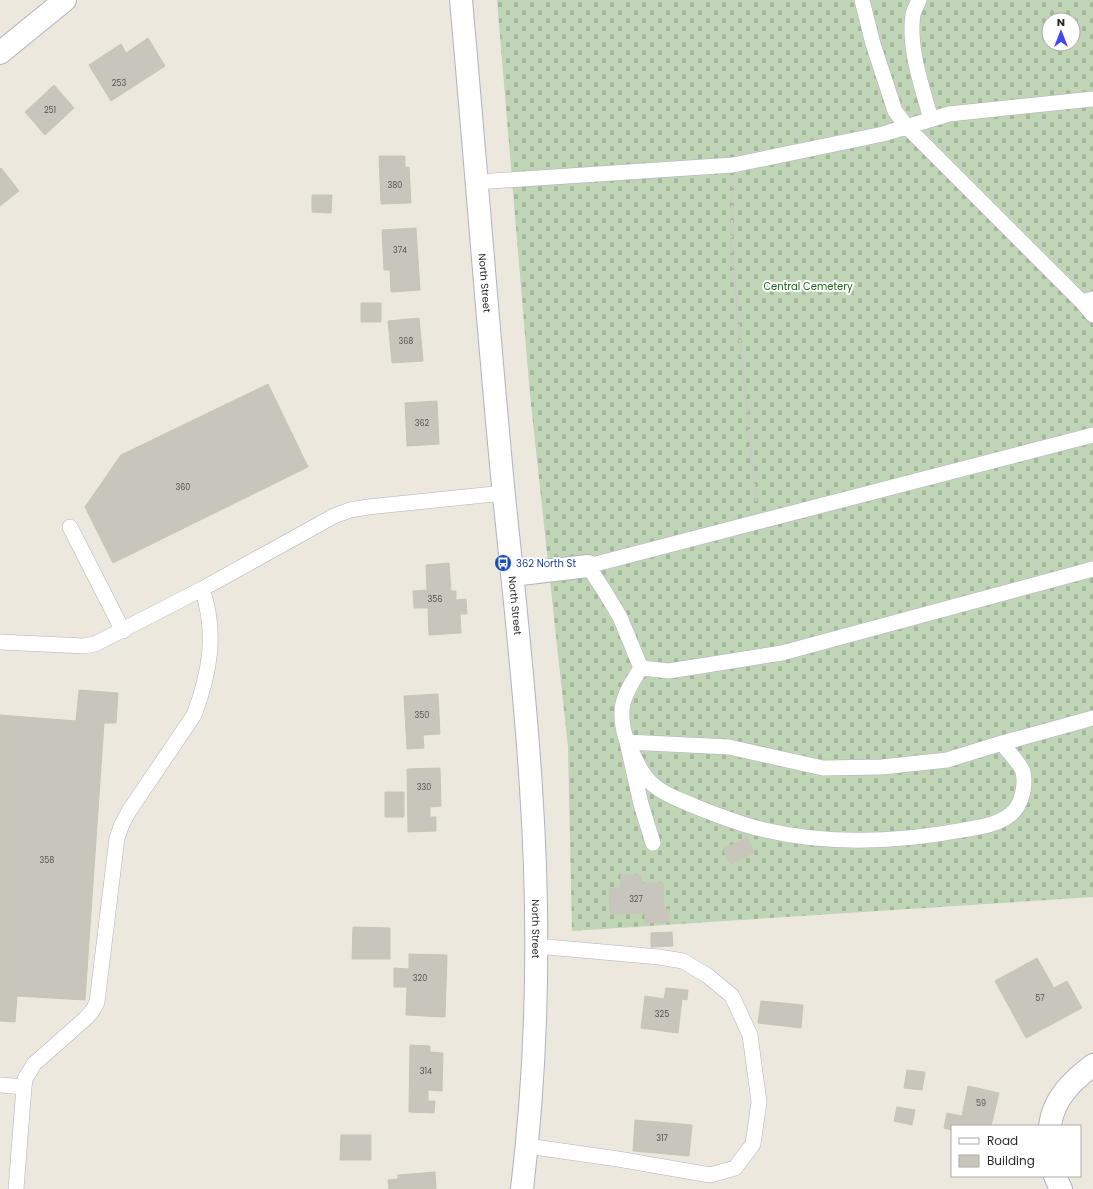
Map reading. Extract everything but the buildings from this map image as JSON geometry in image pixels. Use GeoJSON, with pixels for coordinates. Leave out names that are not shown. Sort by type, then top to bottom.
{"type":"FeatureCollection","features":[{"type":"Feature","properties":{"kind":"main road"},"geometry":{"type":"LineString","coordinates":[[0,53],[65,0]]}},
{"type":"Feature","properties":{"kind":"main road","name":"North Street"},"geometry":{"type":"LineString","coordinates":[[461,0],[487,316],[531,790],[535,869],[536,946],[534,1052],[527,1146],[522,1189]]}},
{"type":"Feature","properties":{"kind":"main road"},"geometry":{"type":"LineString","coordinates":[[512,575],[588,566]]}},
{"type":"Feature","properties":{"kind":"main road"},"geometry":{"type":"LineString","coordinates":[[1050,1125],[1054,1109],[1060,1097],[1083,1073],[1093,1065]]}},
{"type":"Feature","properties":{"kind":"main road"},"geometry":{"type":"LineString","coordinates":[[1055,1177],[1061,1189]]}},
{"type":"Feature","properties":{"kind":"lane"},"geometry":{"type":"LineString","coordinates":[[862,0],[873,44],[895,111],[907,127],[1088,301],[1093,315]]}},
{"type":"Feature","properties":{"kind":"lane"},"geometry":{"type":"LineString","coordinates":[[919,0],[913,13],[912,40],[920,82],[931,119]]}},
{"type":"Feature","properties":{"kind":"lane"},"geometry":{"type":"LineString","coordinates":[[477,182],[733,165],[883,134],[949,114],[1093,99]]}},
{"type":"Feature","properties":{"kind":"lane"},"geometry":{"type":"LineString","coordinates":[[641,668],[620,617],[588,566],[1093,435]]}},
{"type":"Feature","properties":{"kind":"lane"},"geometry":{"type":"LineString","coordinates":[[0,642],[84,646],[95,644],[123,631],[202,589],[320,523],[350,510],[504,493]]}},
{"type":"Feature","properties":{"kind":"lane"},"geometry":{"type":"LineString","coordinates":[[70,527],[123,631]]}},
{"type":"Feature","properties":{"kind":"lane"},"geometry":{"type":"LineString","coordinates":[[641,668],[669,670],[782,653],[1093,569]]}},
{"type":"Feature","properties":{"kind":"lane"},"geometry":{"type":"LineString","coordinates":[[16,1189],[25,1079],[34,1064],[86,1018],[93,1010],[97,1002],[115,851],[120,831],[129,811],[194,715],[200,699],[209,658],[210,624],[208,605],[202,589]]}},
{"type":"Feature","properties":{"kind":"lane"},"geometry":{"type":"LineString","coordinates":[[641,668],[624,698],[622,728],[627,742],[643,774],[654,786],[669,796],[710,812],[765,830],[817,838],[911,838],[988,825],[1004,819],[1012,813],[1021,800],[1024,786],[1023,771],[1002,743]]}},
{"type":"Feature","properties":{"kind":"lane"},"geometry":{"type":"LineString","coordinates":[[627,742],[729,746],[823,768],[882,767],[947,760],[1093,718]]}},
{"type":"Feature","properties":{"kind":"lane"},"geometry":{"type":"LineString","coordinates":[[627,742],[641,804],[654,843]]}},
{"type":"Feature","properties":{"kind":"lane"},"geometry":{"type":"LineString","coordinates":[[527,1146],[618,1159],[710,1175],[735,1168],[753,1144],[759,1102],[750,1035],[732,996],[708,976],[683,961],[536,946]]}},
{"type":"Feature","properties":{"kind":"lane"},"geometry":{"type":"LineString","coordinates":[[0,1085],[24,1087]]}},
{"type":"Feature","properties":{"kind":"path"},"geometry":{"type":"LineString","coordinates":[[733,165],[731,247],[758,521]]}},
{"type":"Feature","properties":{"kind":"green space","name":"Central Cemetery"},"geometry":{"type":"Polygon","coordinates":[[[497,0],[1093,0],[1093,897],[572,931],[568,747],[530,395],[497,0]]]}},
{"type":"Feature","properties":{"kind":"place","name":"362 North St"},"geometry":{"type":"Point","coordinates":[503,563]}}]}
